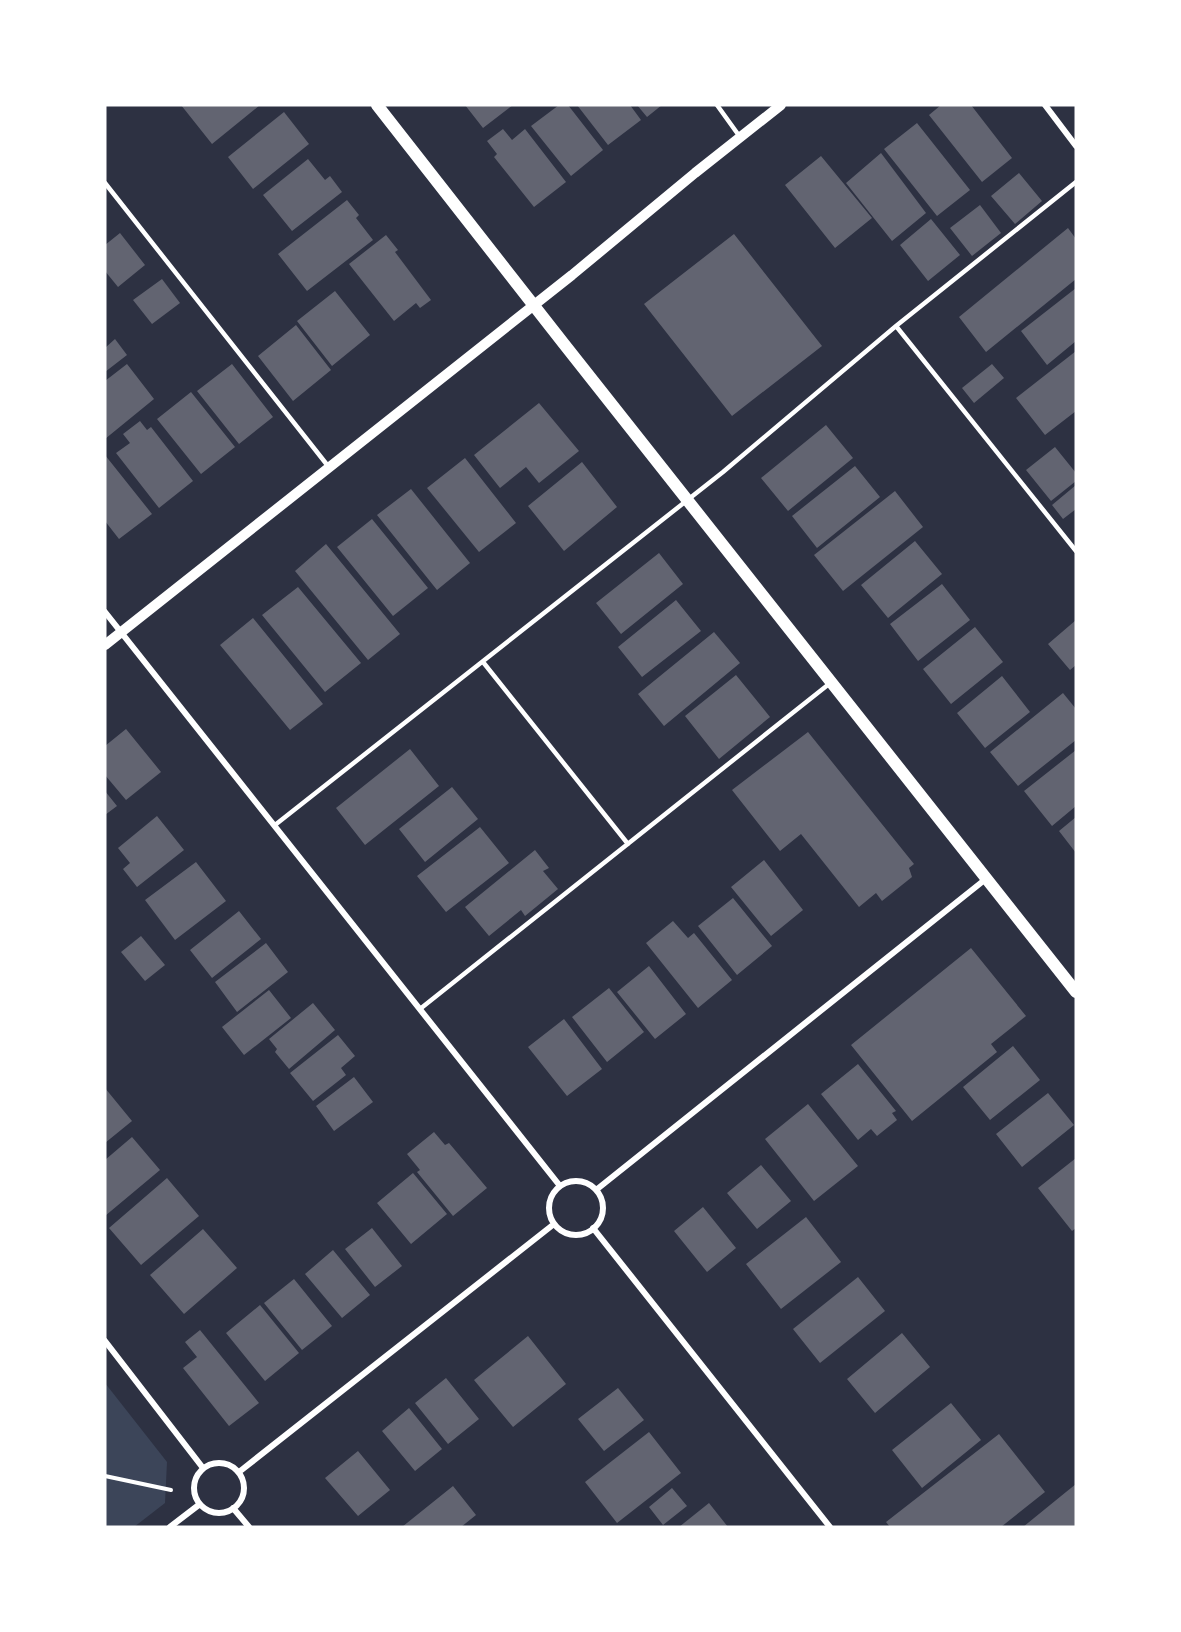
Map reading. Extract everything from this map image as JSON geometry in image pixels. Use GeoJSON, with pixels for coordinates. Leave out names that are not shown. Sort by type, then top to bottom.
{"type":"FeatureCollection","features":[{"type":"Feature","properties":{"kind":"main road"},"geometry":{"type":"LineString","coordinates":[[377,105],[1076,992]]}},
{"type":"Feature","properties":{"kind":"street"},"geometry":{"type":"LineString","coordinates":[[105,645],[781,105]]}},
{"type":"Feature","properties":{"kind":"street"},"geometry":{"type":"LineString","coordinates":[[1045,105],[1076,146]]}},
{"type":"Feature","properties":{"kind":"street"},"geometry":{"type":"LineString","coordinates":[[105,612],[560,1186]]}},
{"type":"Feature","properties":{"kind":"street"},"geometry":{"type":"LineString","coordinates":[[596,1190],[987,878]]}},
{"type":"Feature","properties":{"kind":"street"},"geometry":{"type":"LineString","coordinates":[[567,1182],[583,1182],[596,1190],[602,1206],[602,1214],[593,1228],[577,1235],[560,1230],[554,1224],[549,1208],[554,1192],[560,1186],[567,1182]]}},
{"type":"Feature","properties":{"kind":"street"},"geometry":{"type":"LineString","coordinates":[[238,1473],[554,1224]]}},
{"type":"Feature","properties":{"kind":"street"},"geometry":{"type":"LineString","coordinates":[[593,1228],[830,1527]]}},
{"type":"Feature","properties":{"kind":"street"},"geometry":{"type":"LineString","coordinates":[[105,1341],[202,1468]]}},
{"type":"Feature","properties":{"kind":"street"},"geometry":{"type":"LineString","coordinates":[[210,1464],[225,1464],[238,1473],[243,1479],[244,1488],[239,1503],[233,1508],[219,1513],[205,1508],[195,1497],[195,1482],[202,1468],[210,1464]]}},
{"type":"Feature","properties":{"kind":"street"},"geometry":{"type":"LineString","coordinates":[[170,1527],[200,1504]]}},
{"type":"Feature","properties":{"kind":"street"},"geometry":{"type":"LineString","coordinates":[[233,1508],[249,1527]]}},
{"type":"Feature","properties":{"kind":"lane"},"geometry":{"type":"LineString","coordinates":[[717,105],[740,137]]}},
{"type":"Feature","properties":{"kind":"lane"},"geometry":{"type":"LineString","coordinates":[[275,825],[723,472],[896,326],[1076,182]]}},
{"type":"Feature","properties":{"kind":"lane"},"geometry":{"type":"LineString","coordinates":[[105,183],[329,467]]}},
{"type":"Feature","properties":{"kind":"lane"},"geometry":{"type":"LineString","coordinates":[[896,326],[1076,551]]}},
{"type":"Feature","properties":{"kind":"lane"},"geometry":{"type":"LineString","coordinates":[[483,662],[628,844]]}},
{"type":"Feature","properties":{"kind":"lane"},"geometry":{"type":"LineString","coordinates":[[420,1009],[832,682]]}},
{"type":"Feature","properties":{"kind":"path"},"geometry":{"type":"LineString","coordinates":[[105,1476],[171,1490]]}},
{"type":"Feature","properties":{"kind":"shaded area"},"geometry":{"type":"Polygon","coordinates":[[[105,1383],[167,1462],[165,1503],[134,1527],[105,1527],[105,1383]]]}},
{"type":"Feature","properties":{"kind":"building"},"geometry":{"type":"Polygon","coordinates":[[[181,105],[260,105],[212,144],[181,105]]]}},
{"type":"Feature","properties":{"kind":"building"},"geometry":{"type":"Polygon","coordinates":[[[465,105],[513,105],[483,128],[465,105]]]}},
{"type":"Feature","properties":{"kind":"building"},"geometry":{"type":"Polygon","coordinates":[[[559,105],[568,105],[603,150],[571,176],[531,126],[559,105]]]}},
{"type":"Feature","properties":{"kind":"building"},"geometry":{"type":"Polygon","coordinates":[[[577,105],[630,105],[641,120],[608,145],[577,105]]]}},
{"type":"Feature","properties":{"kind":"building"},"geometry":{"type":"Polygon","coordinates":[[[637,105],[662,105],[647,117],[637,105]]]}},
{"type":"Feature","properties":{"kind":"building"},"geometry":{"type":"Polygon","coordinates":[[[941,105],[971,105],[1012,158],[982,182],[929,115],[941,105]]]}},
{"type":"Feature","properties":{"kind":"building"},"geometry":{"type":"Polygon","coordinates":[[[284,112],[309,144],[253,189],[228,157],[284,112]]]}},
{"type":"Feature","properties":{"kind":"building"},"geometry":{"type":"Polygon","coordinates":[[[917,123],[970,190],[937,216],[884,149],[917,123]]]}},
{"type":"Feature","properties":{"kind":"building"},"geometry":{"type":"Polygon","coordinates":[[[503,129],[512,140],[525,129],[566,182],[534,207],[494,157],[497,154],[487,141],[503,129]]]}},
{"type":"Feature","properties":{"kind":"building"},"geometry":{"type":"Polygon","coordinates":[[[881,153],[926,213],[892,241],[846,183],[881,153]]]}},
{"type":"Feature","properties":{"kind":"building"},"geometry":{"type":"Polygon","coordinates":[[[821,156],[872,218],[835,248],[785,185],[821,156]]]}},
{"type":"Feature","properties":{"kind":"building"},"geometry":{"type":"Polygon","coordinates":[[[308,159],[325,180],[330,176],[342,192],[292,231],[263,195],[308,159]]]}},
{"type":"Feature","properties":{"kind":"building"},"geometry":{"type":"Polygon","coordinates":[[[1019,173],[1042,201],[1015,224],[991,196],[1019,173]]]}},
{"type":"Feature","properties":{"kind":"building"},"geometry":{"type":"Polygon","coordinates":[[[347,200],[359,215],[356,218],[373,240],[307,291],[278,254],[347,200]]]}},
{"type":"Feature","properties":{"kind":"building"},"geometry":{"type":"Polygon","coordinates":[[[980,205],[1001,233],[972,256],[950,228],[980,205]]]}},
{"type":"Feature","properties":{"kind":"building"},"geometry":{"type":"Polygon","coordinates":[[[931,219],[960,255],[928,281],[900,245],[931,219]]]}},
{"type":"Feature","properties":{"kind":"building"},"geometry":{"type":"Polygon","coordinates":[[[1068,228],[1076,239],[1076,279],[986,352],[959,317],[1068,228]]]}},
{"type":"Feature","properties":{"kind":"building"},"geometry":{"type":"Polygon","coordinates":[[[120,233],[145,265],[118,287],[105,271],[105,245],[120,233]]]}},
{"type":"Feature","properties":{"kind":"building"},"geometry":{"type":"Polygon","coordinates":[[[734,234],[822,346],[732,416],[644,304],[734,234]]]}},
{"type":"Feature","properties":{"kind":"building"},"geometry":{"type":"Polygon","coordinates":[[[386,235],[398,250],[395,252],[431,300],[420,308],[416,303],[394,321],[349,264],[386,235]]]}},
{"type":"Feature","properties":{"kind":"building"},"geometry":{"type":"Polygon","coordinates":[[[162,279],[180,303],[152,324],[133,300],[162,279]]]}},
{"type":"Feature","properties":{"kind":"building"},"geometry":{"type":"Polygon","coordinates":[[[1076,288],[1076,341],[1047,365],[1021,331],[1076,288]]]}},
{"type":"Feature","properties":{"kind":"building"},"geometry":{"type":"Polygon","coordinates":[[[335,291],[370,335],[332,366],[297,321],[335,291]]]}},
{"type":"Feature","properties":{"kind":"building"},"geometry":{"type":"Polygon","coordinates":[[[296,325],[331,370],[293,401],[258,356],[296,325]]]}},
{"type":"Feature","properties":{"kind":"building"},"geometry":{"type":"Polygon","coordinates":[[[115,339],[127,355],[105,372],[105,348],[115,339]]]}},
{"type":"Feature","properties":{"kind":"building"},"geometry":{"type":"Polygon","coordinates":[[[1076,351],[1076,411],[1045,435],[1016,398],[1076,351]]]}},
{"type":"Feature","properties":{"kind":"building"},"geometry":{"type":"Polygon","coordinates":[[[127,364],[154,399],[105,439],[105,381],[127,364]]]}},
{"type":"Feature","properties":{"kind":"building"},"geometry":{"type":"Polygon","coordinates":[[[232,364],[273,417],[239,444],[197,391],[232,364]]]}},
{"type":"Feature","properties":{"kind":"building"},"geometry":{"type":"Polygon","coordinates":[[[992,364],[1004,378],[974,403],[962,388],[992,364]]]}},
{"type":"Feature","properties":{"kind":"building"},"geometry":{"type":"Polygon","coordinates":[[[191,392],[235,447],[201,474],[157,419],[191,392]]]}},
{"type":"Feature","properties":{"kind":"building"},"geometry":{"type":"Polygon","coordinates":[[[539,403],[579,451],[539,483],[526,467],[500,488],[474,455],[539,403]]]}},
{"type":"Feature","properties":{"kind":"building"},"geometry":{"type":"Polygon","coordinates":[[[140,421],[147,430],[151,427],[193,481],[159,508],[116,453],[130,443],[123,434],[140,421]]]}},
{"type":"Feature","properties":{"kind":"building"},"geometry":{"type":"Polygon","coordinates":[[[826,425],[853,458],[788,511],[761,478],[826,425]]]}},
{"type":"Feature","properties":{"kind":"building"},"geometry":{"type":"Polygon","coordinates":[[[1055,447],[1076,473],[1076,481],[1051,501],[1026,470],[1055,447]]]}},
{"type":"Feature","properties":{"kind":"building"},"geometry":{"type":"Polygon","coordinates":[[[105,455],[152,514],[119,539],[105,521],[105,455]]]}},
{"type":"Feature","properties":{"kind":"building"},"geometry":{"type":"Polygon","coordinates":[[[465,458],[516,523],[479,552],[427,488],[465,458]]]}},
{"type":"Feature","properties":{"kind":"building"},"geometry":{"type":"Polygon","coordinates":[[[582,462],[617,507],[564,551],[528,506],[582,462]]]}},
{"type":"Feature","properties":{"kind":"building"},"geometry":{"type":"Polygon","coordinates":[[[855,466],[880,497],[817,548],[792,516],[855,466]]]}},
{"type":"Feature","properties":{"kind":"building"},"geometry":{"type":"Polygon","coordinates":[[[1076,485],[1076,509],[1063,519],[1052,505],[1076,485]]]}},
{"type":"Feature","properties":{"kind":"building"},"geometry":{"type":"Polygon","coordinates":[[[411,489],[470,563],[437,590],[377,515],[411,489]]]}},
{"type":"Feature","properties":{"kind":"building"},"geometry":{"type":"Polygon","coordinates":[[[895,491],[923,527],[843,591],[814,555],[895,491]]]}},
{"type":"Feature","properties":{"kind":"building"},"geometry":{"type":"Polygon","coordinates":[[[372,519],[428,588],[393,616],[337,547],[372,519]]]}},
{"type":"Feature","properties":{"kind":"building"},"geometry":{"type":"Polygon","coordinates":[[[915,541],[942,574],[888,618],[861,585],[915,541]]]}},
{"type":"Feature","properties":{"kind":"building"},"geometry":{"type":"Polygon","coordinates":[[[326,544],[400,634],[368,660],[295,571],[326,544]]]}},
{"type":"Feature","properties":{"kind":"building"},"geometry":{"type":"Polygon","coordinates":[[[659,553],[683,584],[621,634],[596,603],[659,553]]]}},
{"type":"Feature","properties":{"kind":"building"},"geometry":{"type":"Polygon","coordinates":[[[942,584],[970,620],[918,661],[890,624],[942,584]]]}},
{"type":"Feature","properties":{"kind":"building"},"geometry":{"type":"Polygon","coordinates":[[[298,587],[361,663],[325,692],[262,615],[298,587]]]}},
{"type":"Feature","properties":{"kind":"building"},"geometry":{"type":"Polygon","coordinates":[[[676,600],[701,631],[642,677],[618,647],[676,600]]]}},
{"type":"Feature","properties":{"kind":"building"},"geometry":{"type":"Polygon","coordinates":[[[253,618],[323,704],[290,730],[220,645],[253,618]]]}},
{"type":"Feature","properties":{"kind":"building"},"geometry":{"type":"Polygon","coordinates":[[[1076,620],[1076,665],[1070,670],[1048,644],[1076,620]]]}},
{"type":"Feature","properties":{"kind":"building"},"geometry":{"type":"Polygon","coordinates":[[[975,627],[1003,662],[951,704],[923,669],[975,627]]]}},
{"type":"Feature","properties":{"kind":"building"},"geometry":{"type":"Polygon","coordinates":[[[714,632],[740,663],[664,726],[638,694],[714,632]]]}},
{"type":"Feature","properties":{"kind":"building"},"geometry":{"type":"Polygon","coordinates":[[[736,675],[770,717],[719,759],[685,716],[736,675]]]}},
{"type":"Feature","properties":{"kind":"building"},"geometry":{"type":"Polygon","coordinates":[[[1002,676],[1030,712],[985,748],[957,713],[1002,676]]]}},
{"type":"Feature","properties":{"kind":"building"},"geometry":{"type":"Polygon","coordinates":[[[1063,693],[1076,709],[1076,740],[1018,786],[990,752],[1063,693]]]}},
{"type":"Feature","properties":{"kind":"building"},"geometry":{"type":"Polygon","coordinates":[[[126,729],[161,772],[126,800],[105,775],[105,746],[126,729]]]}},
{"type":"Feature","properties":{"kind":"building"},"geometry":{"type":"Polygon","coordinates":[[[808,732],[914,864],[909,868],[912,877],[882,901],[876,893],[859,907],[801,834],[780,851],[732,790],[808,732]]]}},
{"type":"Feature","properties":{"kind":"building"},"geometry":{"type":"Polygon","coordinates":[[[410,749],[439,786],[365,845],[336,808],[410,749]]]}},
{"type":"Feature","properties":{"kind":"building"},"geometry":{"type":"Polygon","coordinates":[[[1076,750],[1076,806],[1052,826],[1024,791],[1076,750]]]}},
{"type":"Feature","properties":{"kind":"building"},"geometry":{"type":"Polygon","coordinates":[[[452,787],[478,819],[425,862],[399,829],[452,787]]]}},
{"type":"Feature","properties":{"kind":"building"},"geometry":{"type":"Polygon","coordinates":[[[105,791],[117,806],[105,815],[105,791]]]}},
{"type":"Feature","properties":{"kind":"building"},"geometry":{"type":"Polygon","coordinates":[[[157,816],[184,850],[137,887],[123,869],[130,863],[118,848],[157,816]]]}},
{"type":"Feature","properties":{"kind":"building"},"geometry":{"type":"Polygon","coordinates":[[[1076,817],[1076,853],[1059,831],[1076,817]]]}},
{"type":"Feature","properties":{"kind":"building"},"geometry":{"type":"Polygon","coordinates":[[[480,827],[509,863],[446,912],[417,876],[480,827]]]}},
{"type":"Feature","properties":{"kind":"building"},"geometry":{"type":"Polygon","coordinates":[[[535,850],[549,868],[543,871],[558,889],[525,916],[521,910],[489,936],[465,907],[535,850]]]}},
{"type":"Feature","properties":{"kind":"building"},"geometry":{"type":"Polygon","coordinates":[[[764,860],[803,910],[771,936],[731,887],[764,860]]]}},
{"type":"Feature","properties":{"kind":"building"},"geometry":{"type":"Polygon","coordinates":[[[196,862],[226,901],[175,940],[145,900],[196,862]]]}},
{"type":"Feature","properties":{"kind":"building"},"geometry":{"type":"Polygon","coordinates":[[[733,898],[772,946],[737,975],[698,926],[733,898]]]}},
{"type":"Feature","properties":{"kind":"building"},"geometry":{"type":"Polygon","coordinates":[[[239,911],[261,939],[212,978],[190,950],[239,911]]]}},
{"type":"Feature","properties":{"kind":"building"},"geometry":{"type":"Polygon","coordinates":[[[673,921],[688,938],[694,933],[732,980],[698,1008],[646,943],[673,921]]]}},
{"type":"Feature","properties":{"kind":"building"},"geometry":{"type":"Polygon","coordinates":[[[141,936],[165,965],[145,981],[121,952],[141,936]]]}},
{"type":"Feature","properties":{"kind":"building"},"geometry":{"type":"Polygon","coordinates":[[[266,943],[288,972],[237,1012],[215,982],[266,943]]]}},
{"type":"Feature","properties":{"kind":"building"},"geometry":{"type":"Polygon","coordinates":[[[971,948],[1026,1016],[991,1044],[997,1052],[912,1121],[851,1045],[971,948]]]}},
{"type":"Feature","properties":{"kind":"building"},"geometry":{"type":"Polygon","coordinates":[[[649,966],[686,1014],[655,1039],[617,992],[649,966]]]}},
{"type":"Feature","properties":{"kind":"building"},"geometry":{"type":"Polygon","coordinates":[[[609,988],[644,1032],[607,1062],[572,1017],[609,988]]]}},
{"type":"Feature","properties":{"kind":"building"},"geometry":{"type":"Polygon","coordinates":[[[269,990],[291,1018],[244,1055],[222,1027],[269,990]]]}},
{"type":"Feature","properties":{"kind":"building"},"geometry":{"type":"Polygon","coordinates":[[[313,1003],[335,1030],[289,1069],[275,1052],[277,1049],[269,1039],[313,1003]]]}},
{"type":"Feature","properties":{"kind":"building"},"geometry":{"type":"Polygon","coordinates":[[[564,1019],[602,1069],[567,1096],[528,1047],[564,1019]]]}},
{"type":"Feature","properties":{"kind":"building"},"geometry":{"type":"Polygon","coordinates":[[[338,1035],[355,1056],[341,1068],[346,1075],[313,1101],[290,1073],[338,1035]]]}},
{"type":"Feature","properties":{"kind":"building"},"geometry":{"type":"Polygon","coordinates":[[[1013,1046],[1040,1080],[990,1120],[963,1087],[1013,1046]]]}},
{"type":"Feature","properties":{"kind":"building"},"geometry":{"type":"Polygon","coordinates":[[[858,1064],[896,1111],[892,1113],[897,1120],[877,1136],[871,1129],[858,1140],[821,1094],[858,1064]]]}},
{"type":"Feature","properties":{"kind":"building"},"geometry":{"type":"Polygon","coordinates":[[[354,1077],[373,1102],[334,1131],[316,1106],[354,1077]]]}},
{"type":"Feature","properties":{"kind":"building"},"geometry":{"type":"Polygon","coordinates":[[[105,1088],[132,1121],[105,1143],[105,1088]]]}},
{"type":"Feature","properties":{"kind":"building"},"geometry":{"type":"Polygon","coordinates":[[[1048,1093],[1074,1125],[1022,1167],[996,1134],[1048,1093]]]}},
{"type":"Feature","properties":{"kind":"building"},"geometry":{"type":"Polygon","coordinates":[[[808,1104],[858,1166],[814,1201],[765,1139],[808,1104]]]}},
{"type":"Feature","properties":{"kind":"building"},"geometry":{"type":"Polygon","coordinates":[[[434,1132],[445,1145],[449,1143],[487,1188],[453,1216],[417,1172],[420,1170],[407,1154],[434,1132]]]}},
{"type":"Feature","properties":{"kind":"building"},"geometry":{"type":"Polygon","coordinates":[[[132,1137],[160,1170],[105,1216],[105,1160],[132,1137]]]}},
{"type":"Feature","properties":{"kind":"building"},"geometry":{"type":"Polygon","coordinates":[[[1076,1158],[1076,1228],[1072,1231],[1038,1188],[1076,1158]]]}},
{"type":"Feature","properties":{"kind":"building"},"geometry":{"type":"Polygon","coordinates":[[[761,1165],[791,1201],[757,1229],[727,1193],[761,1165]]]}},
{"type":"Feature","properties":{"kind":"building"},"geometry":{"type":"Polygon","coordinates":[[[413,1173],[447,1214],[411,1244],[377,1203],[413,1173]]]}},
{"type":"Feature","properties":{"kind":"building"},"geometry":{"type":"Polygon","coordinates":[[[167,1178],[199,1216],[141,1265],[109,1228],[167,1178]]]}},
{"type":"Feature","properties":{"kind":"building"},"geometry":{"type":"Polygon","coordinates":[[[703,1207],[736,1248],[707,1272],[674,1231],[703,1207]]]}},
{"type":"Feature","properties":{"kind":"building"},"geometry":{"type":"Polygon","coordinates":[[[806,1217],[841,1262],[781,1309],[746,1264],[806,1217]]]}},
{"type":"Feature","properties":{"kind":"building"},"geometry":{"type":"Polygon","coordinates":[[[372,1228],[402,1266],[375,1287],[345,1249],[372,1228]]]}},
{"type":"Feature","properties":{"kind":"building"},"geometry":{"type":"Polygon","coordinates":[[[203,1229],[237,1268],[184,1314],[150,1275],[203,1229]]]}},
{"type":"Feature","properties":{"kind":"building"},"geometry":{"type":"Polygon","coordinates":[[[333,1250],[370,1295],[342,1318],[305,1274],[333,1250]]]}},
{"type":"Feature","properties":{"kind":"building"},"geometry":{"type":"Polygon","coordinates":[[[858,1277],[885,1311],[820,1363],[793,1329],[858,1277]]]}},
{"type":"Feature","properties":{"kind":"building"},"geometry":{"type":"Polygon","coordinates":[[[294,1279],[332,1326],[302,1350],[264,1303],[294,1279]]]}},
{"type":"Feature","properties":{"kind":"building"},"geometry":{"type":"Polygon","coordinates":[[[260,1305],[299,1353],[265,1381],[226,1333],[260,1305]]]}},
{"type":"Feature","properties":{"kind":"building"},"geometry":{"type":"Polygon","coordinates":[[[200,1330],[259,1403],[229,1426],[183,1368],[197,1357],[185,1342],[200,1330]]]}},
{"type":"Feature","properties":{"kind":"building"},"geometry":{"type":"Polygon","coordinates":[[[902,1333],[930,1367],[875,1413],[847,1379],[902,1333]]]}},
{"type":"Feature","properties":{"kind":"building"},"geometry":{"type":"Polygon","coordinates":[[[528,1336],[566,1384],[513,1427],[474,1380],[528,1336]]]}},
{"type":"Feature","properties":{"kind":"building"},"geometry":{"type":"Polygon","coordinates":[[[446,1378],[479,1419],[448,1444],[415,1403],[446,1378]]]}},
{"type":"Feature","properties":{"kind":"building"},"geometry":{"type":"Polygon","coordinates":[[[618,1388],[644,1420],[604,1451],[578,1419],[618,1388]]]}},
{"type":"Feature","properties":{"kind":"building"},"geometry":{"type":"Polygon","coordinates":[[[951,1403],[981,1440],[922,1488],[892,1450],[951,1403]]]}},
{"type":"Feature","properties":{"kind":"building"},"geometry":{"type":"Polygon","coordinates":[[[409,1408],[442,1449],[415,1471],[382,1431],[409,1408]]]}},
{"type":"Feature","properties":{"kind":"building"},"geometry":{"type":"Polygon","coordinates":[[[649,1432],[681,1473],[617,1523],[585,1482],[649,1432]]]}},
{"type":"Feature","properties":{"kind":"building"},"geometry":{"type":"Polygon","coordinates":[[[999,1434],[1045,1492],[1001,1527],[890,1527],[886,1522],[999,1434]]]}},
{"type":"Feature","properties":{"kind":"building"},"geometry":{"type":"Polygon","coordinates":[[[358,1451],[390,1490],[358,1516],[325,1478],[358,1451]]]}},
{"type":"Feature","properties":{"kind":"building"},"geometry":{"type":"Polygon","coordinates":[[[1076,1484],[1076,1527],[1023,1527],[1066,1492],[1076,1484]]]}},
{"type":"Feature","properties":{"kind":"building"},"geometry":{"type":"Polygon","coordinates":[[[453,1486],[476,1515],[461,1527],[402,1527],[453,1486]]]}},
{"type":"Feature","properties":{"kind":"building"},"geometry":{"type":"Polygon","coordinates":[[[672,1488],[687,1506],[663,1525],[649,1507],[672,1488]]]}},
{"type":"Feature","properties":{"kind":"building"},"geometry":{"type":"Polygon","coordinates":[[[709,1503],[728,1527],[679,1527],[709,1503]]]}}]}
